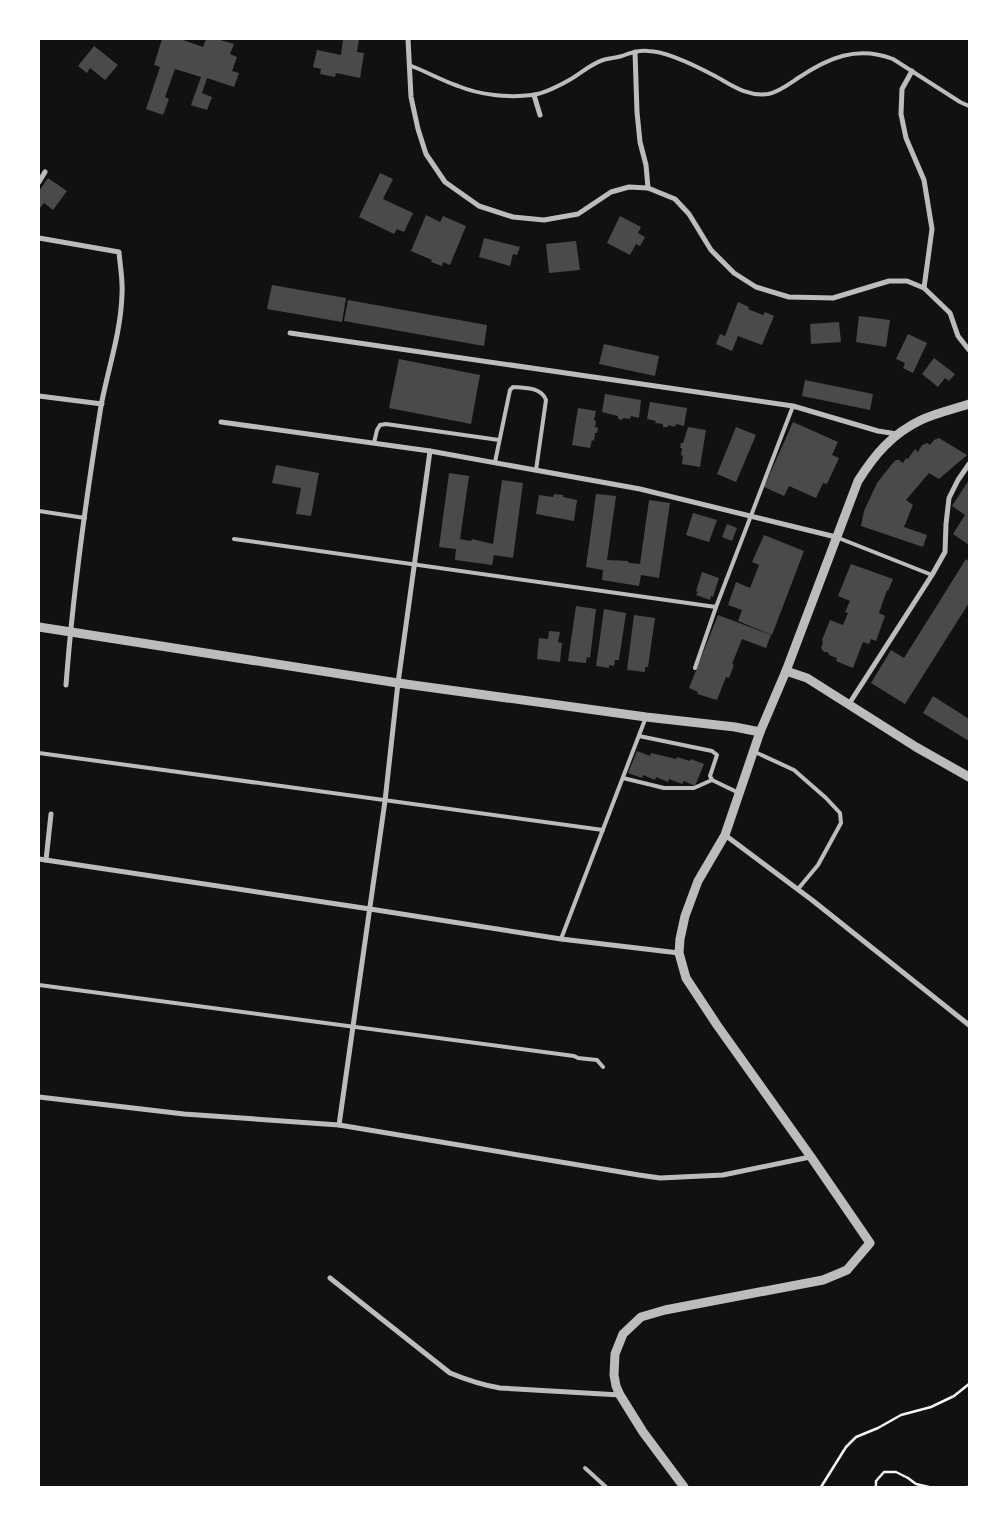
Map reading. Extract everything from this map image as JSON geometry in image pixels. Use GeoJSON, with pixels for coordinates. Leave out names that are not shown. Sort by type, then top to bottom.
{"type":"FeatureCollection","features":[{"type":"Feature","properties":{"kind":"street"},"geometry":{"type":"LineString","coordinates":[[408,39],[411,98],[426,154],[445,182],[479,206],[513,217],[544,220],[578,214],[610,192],[629,187],[648,188],[675,199],[689,214],[711,250],[734,273],[756,287],[789,297],[833,298],[889,281],[907,281],[924,288],[950,313],[958,336],[969,350]]}},
{"type":"Feature","properties":{"kind":"street"},"geometry":{"type":"LineString","coordinates":[[635,52],[637,112],[648,188]]}},
{"type":"Feature","properties":{"kind":"street"},"geometry":{"type":"LineString","coordinates":[[912,71],[902,89],[901,114],[906,138],[924,180],[932,229],[924,288]]}},
{"type":"Feature","properties":{"kind":"street"},"geometry":{"type":"LineString","coordinates":[[534,95],[540,115]]}},
{"type":"Feature","properties":{"kind":"street"},"geometry":{"type":"LineString","coordinates":[[39,182],[45,172]]}},
{"type":"Feature","properties":{"kind":"street"},"geometry":{"type":"LineString","coordinates":[[39,238],[119,252],[122,293],[119,322],[102,404],[85,518],[70,631],[66,685]]}},
{"type":"Feature","properties":{"kind":"street"},"geometry":{"type":"LineString","coordinates":[[290,333],[793,406],[878,431],[897,434]]}},
{"type":"Feature","properties":{"kind":"street"},"geometry":{"type":"LineString","coordinates":[[39,396],[102,404]]}},
{"type":"Feature","properties":{"kind":"street"},"geometry":{"type":"LineString","coordinates":[[684,1487],[643,1432],[616,1386],[614,1375],[615,1354],[624,1334],[641,1318],[665,1310],[823,1280],[847,1270],[870,1243],[686,978],[679,953],[685,916],[698,881],[725,835],[760,732],[786,671],[858,481],[878,453],[897,434],[922,419],[969,407]]}},
{"type":"Feature","properties":{"kind":"street"},"geometry":{"type":"LineString","coordinates":[[221,422],[430,451],[640,489],[836,537]]}},
{"type":"Feature","properties":{"kind":"street"},"geometry":{"type":"LineString","coordinates":[[339,1125],[385,800],[398,683],[430,451]]}},
{"type":"Feature","properties":{"kind":"street"},"geometry":{"type":"LineString","coordinates":[[849,704],[932,576],[945,552],[949,498],[969,464]]}},
{"type":"Feature","properties":{"kind":"street"},"geometry":{"type":"LineString","coordinates":[[39,627],[398,683],[646,717],[735,727],[760,732]]}},
{"type":"Feature","properties":{"kind":"street"},"geometry":{"type":"LineString","coordinates":[[786,671],[807,678],[916,747],[969,777]]}},
{"type":"Feature","properties":{"kind":"street"},"geometry":{"type":"LineString","coordinates":[[46,860],[51,814]]}},
{"type":"Feature","properties":{"kind":"street"},"geometry":{"type":"LineString","coordinates":[[725,835],[798,889],[969,1025]]}},
{"type":"Feature","properties":{"kind":"street"},"geometry":{"type":"LineString","coordinates":[[39,859],[561,939],[679,953]]}},
{"type":"Feature","properties":{"kind":"street"},"geometry":{"type":"LineString","coordinates":[[39,1097],[184,1114],[339,1125],[660,1178],[723,1176],[811,1157]]}},
{"type":"Feature","properties":{"kind":"street"},"geometry":{"type":"LineString","coordinates":[[330,1278],[450,1373],[483,1385],[500,1388],[620,1395]]}},
{"type":"Feature","properties":{"kind":"lane"},"geometry":{"type":"LineString","coordinates":[[409,65],[431,73],[458,87],[490,95],[534,95],[570,79],[603,60],[647,50],[660,52],[715,76],[736,89],[752,94],[768,94],[781,89],[823,63],[856,53],[882,55],[893,59],[969,106]]}},
{"type":"Feature","properties":{"kind":"lane"},"geometry":{"type":"LineString","coordinates":[[494,462],[511,388],[536,390],[541,392],[546,400],[536,470]]}},
{"type":"Feature","properties":{"kind":"lane"},"geometry":{"type":"LineString","coordinates":[[695,668],[750,516],[793,406]]}},
{"type":"Feature","properties":{"kind":"lane"},"geometry":{"type":"LineString","coordinates":[[374,443],[380,425],[386,424],[499,440]]}},
{"type":"Feature","properties":{"kind":"lane"},"geometry":{"type":"LineString","coordinates":[[39,511],[85,518]]}},
{"type":"Feature","properties":{"kind":"lane"},"geometry":{"type":"LineString","coordinates":[[836,537],[932,576]]}},
{"type":"Feature","properties":{"kind":"lane"},"geometry":{"type":"LineString","coordinates":[[234,539],[716,607]]}},
{"type":"Feature","properties":{"kind":"lane"},"geometry":{"type":"LineString","coordinates":[[561,939],[646,717]]}},
{"type":"Feature","properties":{"kind":"lane"},"geometry":{"type":"LineString","coordinates":[[639,736],[712,751],[716,755],[710,776],[712,780]]}},
{"type":"Feature","properties":{"kind":"lane"},"geometry":{"type":"LineString","coordinates":[[753,751],[794,770],[840,813],[841,823],[818,865],[798,889]]}},
{"type":"Feature","properties":{"kind":"lane"},"geometry":{"type":"LineString","coordinates":[[39,753],[603,830]]}},
{"type":"Feature","properties":{"kind":"lane"},"geometry":{"type":"LineString","coordinates":[[622,778],[664,788],[694,788],[712,780],[739,792]]}},
{"type":"Feature","properties":{"kind":"lane"},"geometry":{"type":"LineString","coordinates":[[39,985],[574,1056],[597,1060],[603,1068]]}},
{"type":"Feature","properties":{"kind":"lane"},"geometry":{"type":"LineString","coordinates":[[585,1468],[606,1487]]}},
{"type":"Feature","properties":{"kind":"path"},"geometry":{"type":"LineString","coordinates":[[821,1487],[846,1447],[856,1437],[878,1428],[901,1415],[931,1407],[954,1396],[969,1384]]}},
{"type":"Feature","properties":{"kind":"path"},"geometry":{"type":"LineString","coordinates":[[876,1487],[876,1481],[884,1472],[896,1472],[916,1484],[928,1487]]}},
{"type":"Feature","properties":{"kind":"path"},"geometry":{"type":"LineString","coordinates":[[913,1487],[916,1484]]}},
{"type":"Feature","properties":{"kind":"building"},"geometry":{"type":"Polygon","coordinates":[[[162,39],[180,39],[203,47],[206,39],[217,39],[234,44],[230,54],[237,57],[232,71],[239,73],[234,87],[207,78],[202,93],[212,97],[207,110],[191,105],[201,77],[175,69],[165,97],[169,99],[163,115],[146,109],[160,67],[154,65],[162,39]]]}},
{"type":"Feature","properties":{"kind":"building"},"geometry":{"type":"Polygon","coordinates":[[[343,39],[359,39],[357,52],[364,53],[360,78],[336,73],[335,77],[320,74],[321,69],[313,67],[317,50],[341,55],[343,39]]]}},
{"type":"Feature","properties":{"kind":"building"},"geometry":{"type":"Polygon","coordinates":[[[94,46],[118,65],[105,80],[90,68],[87,73],[78,66],[94,46]]]}},
{"type":"Feature","properties":{"kind":"building"},"geometry":{"type":"Polygon","coordinates":[[[380,173],[393,179],[383,199],[413,213],[404,232],[397,229],[394,234],[359,217],[380,173]]]}},
{"type":"Feature","properties":{"kind":"building"},"geometry":{"type":"Polygon","coordinates":[[[48,178],[67,191],[53,210],[44,203],[40,208],[39,206],[39,191],[48,178]]]}},
{"type":"Feature","properties":{"kind":"building"},"geometry":{"type":"Polygon","coordinates":[[[426,215],[440,222],[443,216],[466,226],[450,265],[443,262],[442,266],[411,251],[426,215]]]}},
{"type":"Feature","properties":{"kind":"building"},"geometry":{"type":"Polygon","coordinates":[[[620,216],[641,227],[638,233],[645,237],[640,246],[636,244],[630,255],[607,243],[620,216]]]}},
{"type":"Feature","properties":{"kind":"building"},"geometry":{"type":"Polygon","coordinates":[[[484,238],[520,247],[517,255],[513,254],[510,266],[479,257],[484,238]]]}},
{"type":"Feature","properties":{"kind":"building"},"geometry":{"type":"Polygon","coordinates":[[[576,241],[580,270],[549,273],[546,244],[576,241]]]}},
{"type":"Feature","properties":{"kind":"building"},"geometry":{"type":"Polygon","coordinates":[[[272,285],[346,298],[342,322],[267,309],[272,285]]]}},
{"type":"Feature","properties":{"kind":"building"},"geometry":{"type":"Polygon","coordinates":[[[348,300],[487,325],[484,346],[344,321],[348,300]]]}},
{"type":"Feature","properties":{"kind":"building"},"geometry":{"type":"Polygon","coordinates":[[[738,302],[749,307],[748,309],[763,315],[765,312],[774,316],[762,345],[738,336],[732,351],[716,344],[720,334],[725,336],[738,302]]]}},
{"type":"Feature","properties":{"kind":"building"},"geometry":{"type":"Polygon","coordinates":[[[859,316],[890,320],[886,347],[856,342],[859,316]]]}},
{"type":"Feature","properties":{"kind":"building"},"geometry":{"type":"Polygon","coordinates":[[[839,322],[841,342],[811,344],[810,324],[839,322]]]}},
{"type":"Feature","properties":{"kind":"building"},"geometry":{"type":"Polygon","coordinates":[[[908,334],[927,343],[913,373],[903,368],[905,363],[896,359],[908,334]]]}},
{"type":"Feature","properties":{"kind":"building"},"geometry":{"type":"Polygon","coordinates":[[[604,344],[659,356],[655,376],[599,364],[604,344]]]}},
{"type":"Feature","properties":{"kind":"building"},"geometry":{"type":"Polygon","coordinates":[[[934,358],[955,374],[949,381],[945,378],[938,387],[922,374],[934,358]]]}},
{"type":"Feature","properties":{"kind":"building"},"geometry":{"type":"Polygon","coordinates":[[[399,359],[480,375],[471,424],[389,408],[399,359]]]}},
{"type":"Feature","properties":{"kind":"building"},"geometry":{"type":"Polygon","coordinates":[[[805,380],[873,394],[870,410],[802,396],[805,380]]]}},
{"type":"Feature","properties":{"kind":"building"},"geometry":{"type":"Polygon","coordinates":[[[605,394],[641,400],[639,418],[631,416],[630,419],[623,418],[622,420],[618,419],[618,416],[602,412],[605,394]]]}},
{"type":"Feature","properties":{"kind":"building"},"geometry":{"type":"Polygon","coordinates":[[[650,402],[687,408],[684,426],[676,424],[675,427],[668,425],[668,427],[663,427],[663,424],[647,419],[650,402]]]}},
{"type":"Feature","properties":{"kind":"building"},"geometry":{"type":"Polygon","coordinates":[[[578,408],[596,411],[594,420],[596,421],[595,427],[598,428],[590,448],[572,445],[578,408]]]}},
{"type":"Feature","properties":{"kind":"building"},"geometry":{"type":"Polygon","coordinates":[[[793,422],[838,442],[832,455],[839,458],[827,484],[823,483],[816,498],[789,486],[784,496],[764,487],[793,422]]]}},
{"type":"Feature","properties":{"kind":"building"},"geometry":{"type":"Polygon","coordinates":[[[688,427],[706,430],[700,467],[682,464],[682,448],[680,448],[688,427]]]}},
{"type":"Feature","properties":{"kind":"building"},"geometry":{"type":"Polygon","coordinates":[[[736,427],[756,435],[736,482],[717,474],[736,427]]]}},
{"type":"Feature","properties":{"kind":"building"},"geometry":{"type":"Polygon","coordinates":[[[939,438],[967,455],[939,479],[929,473],[906,500],[913,505],[904,527],[927,535],[923,547],[861,526],[864,511],[877,483],[892,464],[896,460],[903,463],[915,449],[918,452],[922,445],[927,443],[930,445],[939,438]]]}},
{"type":"Feature","properties":{"kind":"building"},"geometry":{"type":"Polygon","coordinates":[[[276,465],[319,473],[311,516],[296,514],[301,488],[272,483],[276,465]]]}},
{"type":"Feature","properties":{"kind":"building"},"geometry":{"type":"Polygon","coordinates":[[[449,473],[469,476],[460,539],[471,541],[472,539],[493,544],[502,480],[523,483],[513,558],[494,555],[492,565],[455,560],[456,549],[439,547],[449,473]]]}},
{"type":"Feature","properties":{"kind":"building"},"geometry":{"type":"Polygon","coordinates":[[[969,480],[969,545],[953,534],[965,515],[952,506],[969,480]]]}},
{"type":"Feature","properties":{"kind":"building"},"geometry":{"type":"Polygon","coordinates":[[[554,494],[577,500],[574,521],[536,514],[539,495],[553,497],[554,494]]]}},
{"type":"Feature","properties":{"kind":"building"},"geometry":{"type":"Polygon","coordinates":[[[596,494],[616,496],[607,560],[628,561],[629,563],[640,564],[649,500],[670,503],[659,578],[641,575],[639,586],[602,580],[603,570],[586,567],[596,494]]]}},
{"type":"Feature","properties":{"kind":"building"},"geometry":{"type":"Polygon","coordinates":[[[693,513],[717,520],[709,542],[686,535],[693,513]]]}},
{"type":"Feature","properties":{"kind":"building"},"geometry":{"type":"Polygon","coordinates":[[[727,524],[737,528],[732,541],[722,537],[727,524]]]}},
{"type":"Feature","properties":{"kind":"building"},"geometry":{"type":"Polygon","coordinates":[[[764,535],[804,551],[772,635],[738,621],[742,610],[728,605],[736,582],[750,588],[759,565],[752,562],[764,535]]]}},
{"type":"Feature","properties":{"kind":"building"},"geometry":{"type":"Polygon","coordinates":[[[966,559],[969,562],[969,603],[905,704],[871,683],[891,650],[904,658],[966,559]]]}},
{"type":"Feature","properties":{"kind":"building"},"geometry":{"type":"Polygon","coordinates":[[[851,564],[893,579],[879,613],[885,616],[876,641],[871,639],[869,644],[863,642],[853,668],[836,661],[837,658],[829,655],[828,652],[824,652],[821,648],[830,620],[843,625],[848,613],[845,612],[850,601],[838,596],[851,564]]]}},
{"type":"Feature","properties":{"kind":"building"},"geometry":{"type":"Polygon","coordinates":[[[702,572],[719,578],[713,597],[711,596],[710,600],[696,595],[702,572]]]}},
{"type":"Feature","properties":{"kind":"building"},"geometry":{"type":"Polygon","coordinates":[[[576,606],[596,609],[590,658],[587,657],[586,663],[568,661],[576,606]]]}},
{"type":"Feature","properties":{"kind":"building"},"geometry":{"type":"Polygon","coordinates":[[[604,609],[626,613],[619,660],[615,660],[614,666],[609,665],[609,668],[596,666],[604,609]]]}},
{"type":"Feature","properties":{"kind":"building"},"geometry":{"type":"Polygon","coordinates":[[[634,615],[655,618],[648,667],[645,667],[645,672],[627,670],[634,615]]]}},
{"type":"Feature","properties":{"kind":"building"},"geometry":{"type":"Polygon","coordinates":[[[718,615],[771,635],[766,648],[742,639],[732,664],[734,665],[729,678],[726,677],[717,700],[697,694],[698,692],[689,688],[718,615]]]}},
{"type":"Feature","properties":{"kind":"building"},"geometry":{"type":"Polygon","coordinates":[[[549,631],[560,632],[558,642],[562,643],[560,662],[537,659],[539,638],[548,639],[549,631]]]}},
{"type":"Feature","properties":{"kind":"building"},"geometry":{"type":"Polygon","coordinates":[[[933,696],[969,719],[969,741],[923,713],[933,696]]]}},
{"type":"Feature","properties":{"kind":"building"},"geometry":{"type":"Polygon","coordinates":[[[637,751],[650,756],[651,753],[676,759],[677,757],[690,761],[691,759],[704,764],[695,786],[684,781],[682,784],[669,779],[668,782],[656,777],[655,780],[643,775],[642,778],[628,773],[637,751]]]}}]}
